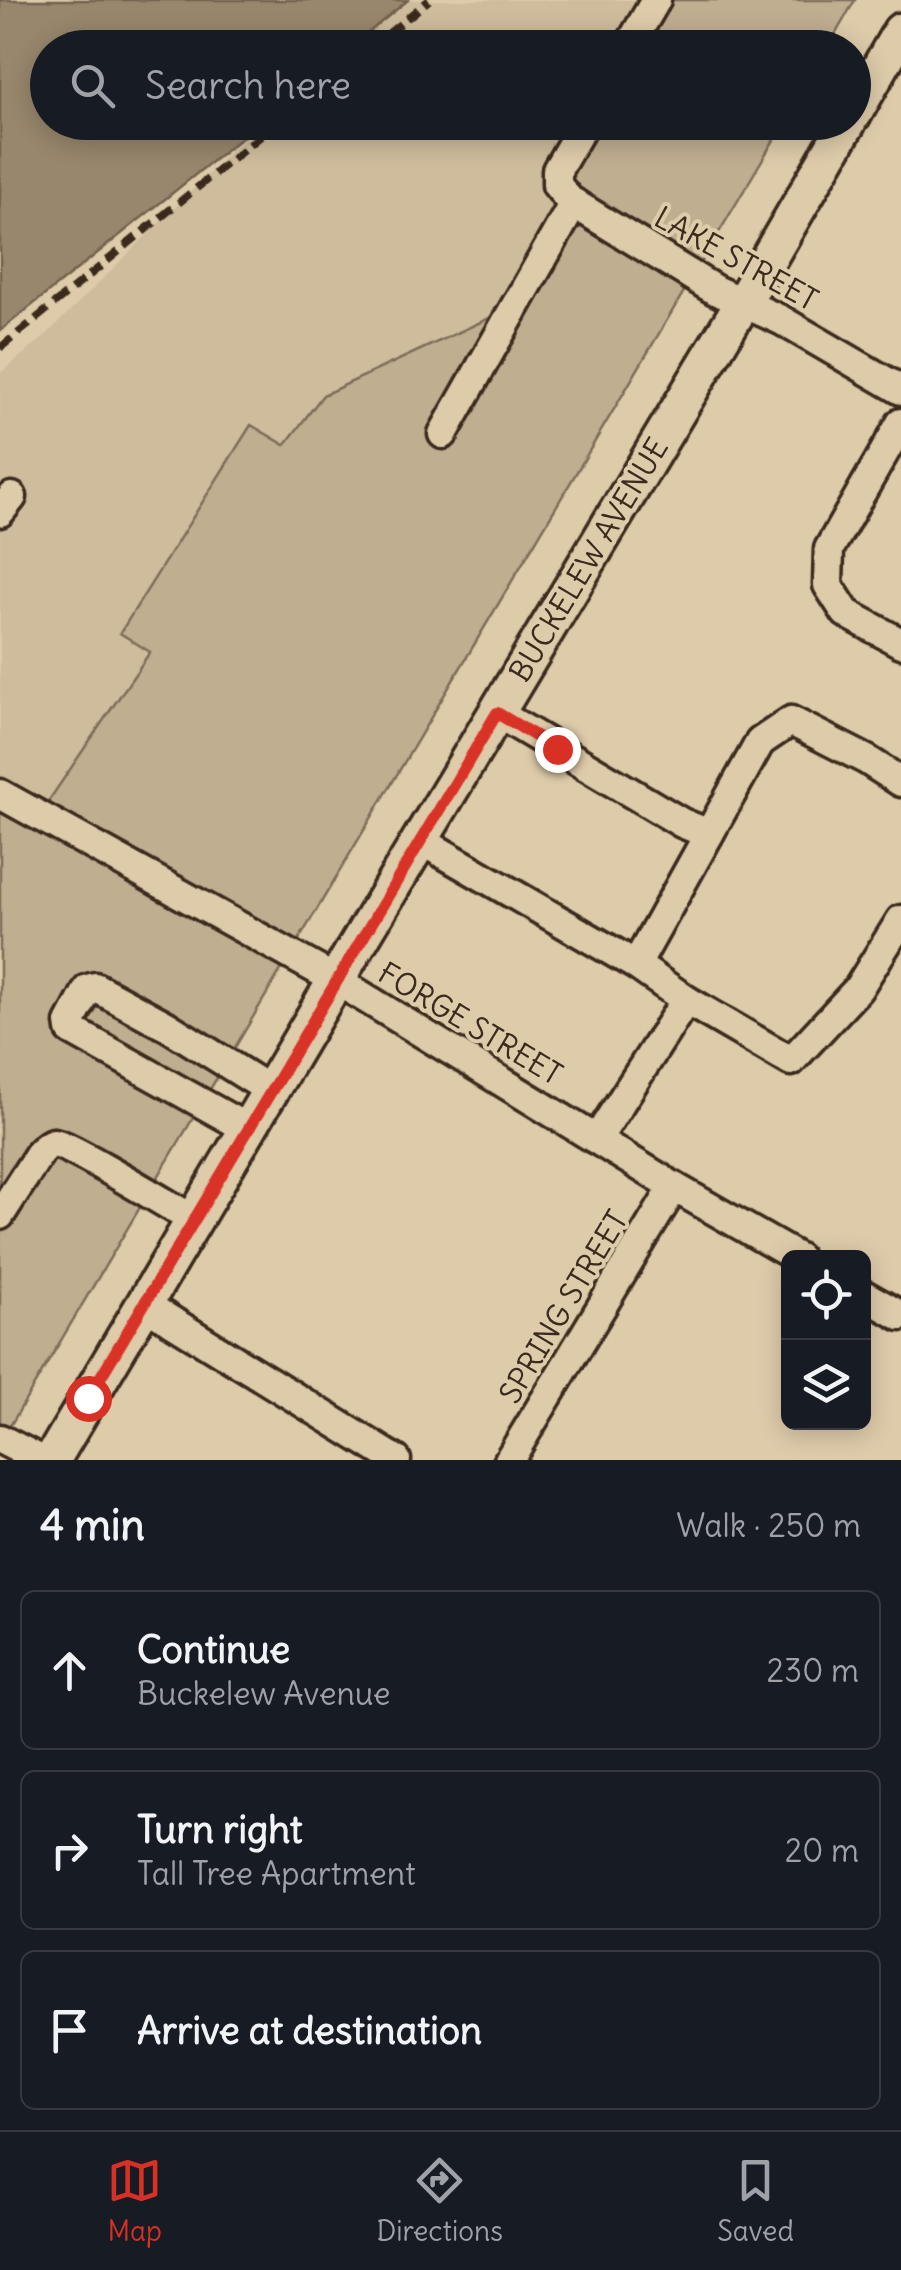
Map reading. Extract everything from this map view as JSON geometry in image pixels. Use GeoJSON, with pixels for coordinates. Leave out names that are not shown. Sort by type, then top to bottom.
{"type":"FeatureCollection","features":[{"type":"Feature","properties":{"kind":"main road"},"geometry":{"type":"LineString","coordinates":[[871,83],[901,31]]}},
{"type":"Feature","properties":{"kind":"main road","name":"BUCKELEW AVENUE"},"geometry":{"type":"LineString","coordinates":[[52,1460],[838,140]]}},
{"type":"Feature","properties":{"kind":"street"},"geometry":{"type":"LineString","coordinates":[[638,30],[656,0]]}},
{"type":"Feature","properties":{"kind":"street"},"geometry":{"type":"LineString","coordinates":[[443,434],[574,203],[557,186],[557,170],[574,140]]}},
{"type":"Feature","properties":{"kind":"street","name":"LAKE STREET"},"geometry":{"type":"LineString","coordinates":[[574,203],[715,290],[781,320],[901,390]]}},
{"type":"Feature","properties":{"kind":"street"},"geometry":{"type":"LineString","coordinates":[[901,423],[829,549],[828,585],[846,613],[901,643]]}},
{"type":"Feature","properties":{"kind":"street"},"geometry":{"type":"LineString","coordinates":[[497,713],[682,823],[708,834]]}},
{"type":"Feature","properties":{"kind":"street"},"geometry":{"type":"LineString","coordinates":[[636,966],[760,742],[791,721],[901,782]]}},
{"type":"Feature","properties":{"kind":"street","name":"FORGE STREET"},"geometry":{"type":"LineString","coordinates":[[0,794],[336,980],[784,1250]]}},
{"type":"Feature","properties":{"kind":"street"},"geometry":{"type":"LineString","coordinates":[[420,840],[791,1061],[858,989],[901,920]]}},
{"type":"Feature","properties":{"kind":"street"},"geometry":{"type":"LineString","coordinates":[[248,1129],[71,1030],[70,1023],[88,989],[95,987],[145,1013],[270,1090]]}},
{"type":"Feature","properties":{"kind":"street"},"geometry":{"type":"LineString","coordinates":[[597,1140],[686,1000]]}},
{"type":"Feature","properties":{"kind":"street"},"geometry":{"type":"LineString","coordinates":[[0,1214],[41,1152],[56,1143],[194,1220]]}},
{"type":"Feature","properties":{"kind":"street","name":"SPRING STREET"},"geometry":{"type":"LineString","coordinates":[[509,1460],[674,1187]]}},
{"type":"Feature","properties":{"kind":"street"},"geometry":{"type":"LineString","coordinates":[[871,1299],[901,1316]]}},
{"type":"Feature","properties":{"kind":"street"},"geometry":{"type":"LineString","coordinates":[[144,1304],[396,1460]]}},
{"type":"Feature","properties":{"kind":"street"},"geometry":{"type":"LineString","coordinates":[[0,1439],[41,1460]]}},
{"type":"Feature","properties":{"kind":"shaded area"},"geometry":{"type":"Polygon","coordinates":[[[0,0],[408,0],[372,30],[30,30],[30,140],[239,140],[0,331],[0,0]]]}},
{"type":"Feature","properties":{"kind":"shaded area"},"geometry":{"type":"Polygon","coordinates":[[[408,0],[653,0],[636,30],[372,30],[408,0]]]}},
{"type":"Feature","properties":{"kind":"shaded area"},"geometry":{"type":"Polygon","coordinates":[[[653,0],[855,0],[838,30],[637,30],[653,0]]]}},
{"type":"Feature","properties":{"kind":"shaded area"},"geometry":{"type":"Polygon","coordinates":[[[243,140],[585,140],[511,308],[323,395],[285,446],[251,425],[120,632],[150,651],[41,813],[0,785],[0,373],[42,339],[243,140]]]}},
{"type":"Feature","properties":{"kind":"shaded area"},"geometry":{"type":"Polygon","coordinates":[[[585,140],[774,140],[0,1443],[0,785],[41,812],[150,652],[120,633],[251,425],[285,445],[323,395],[511,308],[585,140]]]}},
{"type":"Feature","properties":{"kind":"railway"},"geometry":{"type":"LineString","coordinates":[[393,30],[429,0]]}},
{"type":"Feature","properties":{"kind":"railway"},"geometry":{"type":"LineString","coordinates":[[0,348],[256,140]]}},
{"type":"Feature","properties":{"kind":"route"},"geometry":{"type":"LineString","coordinates":[[88,1398],[497,713],[557,749]]}}]}
